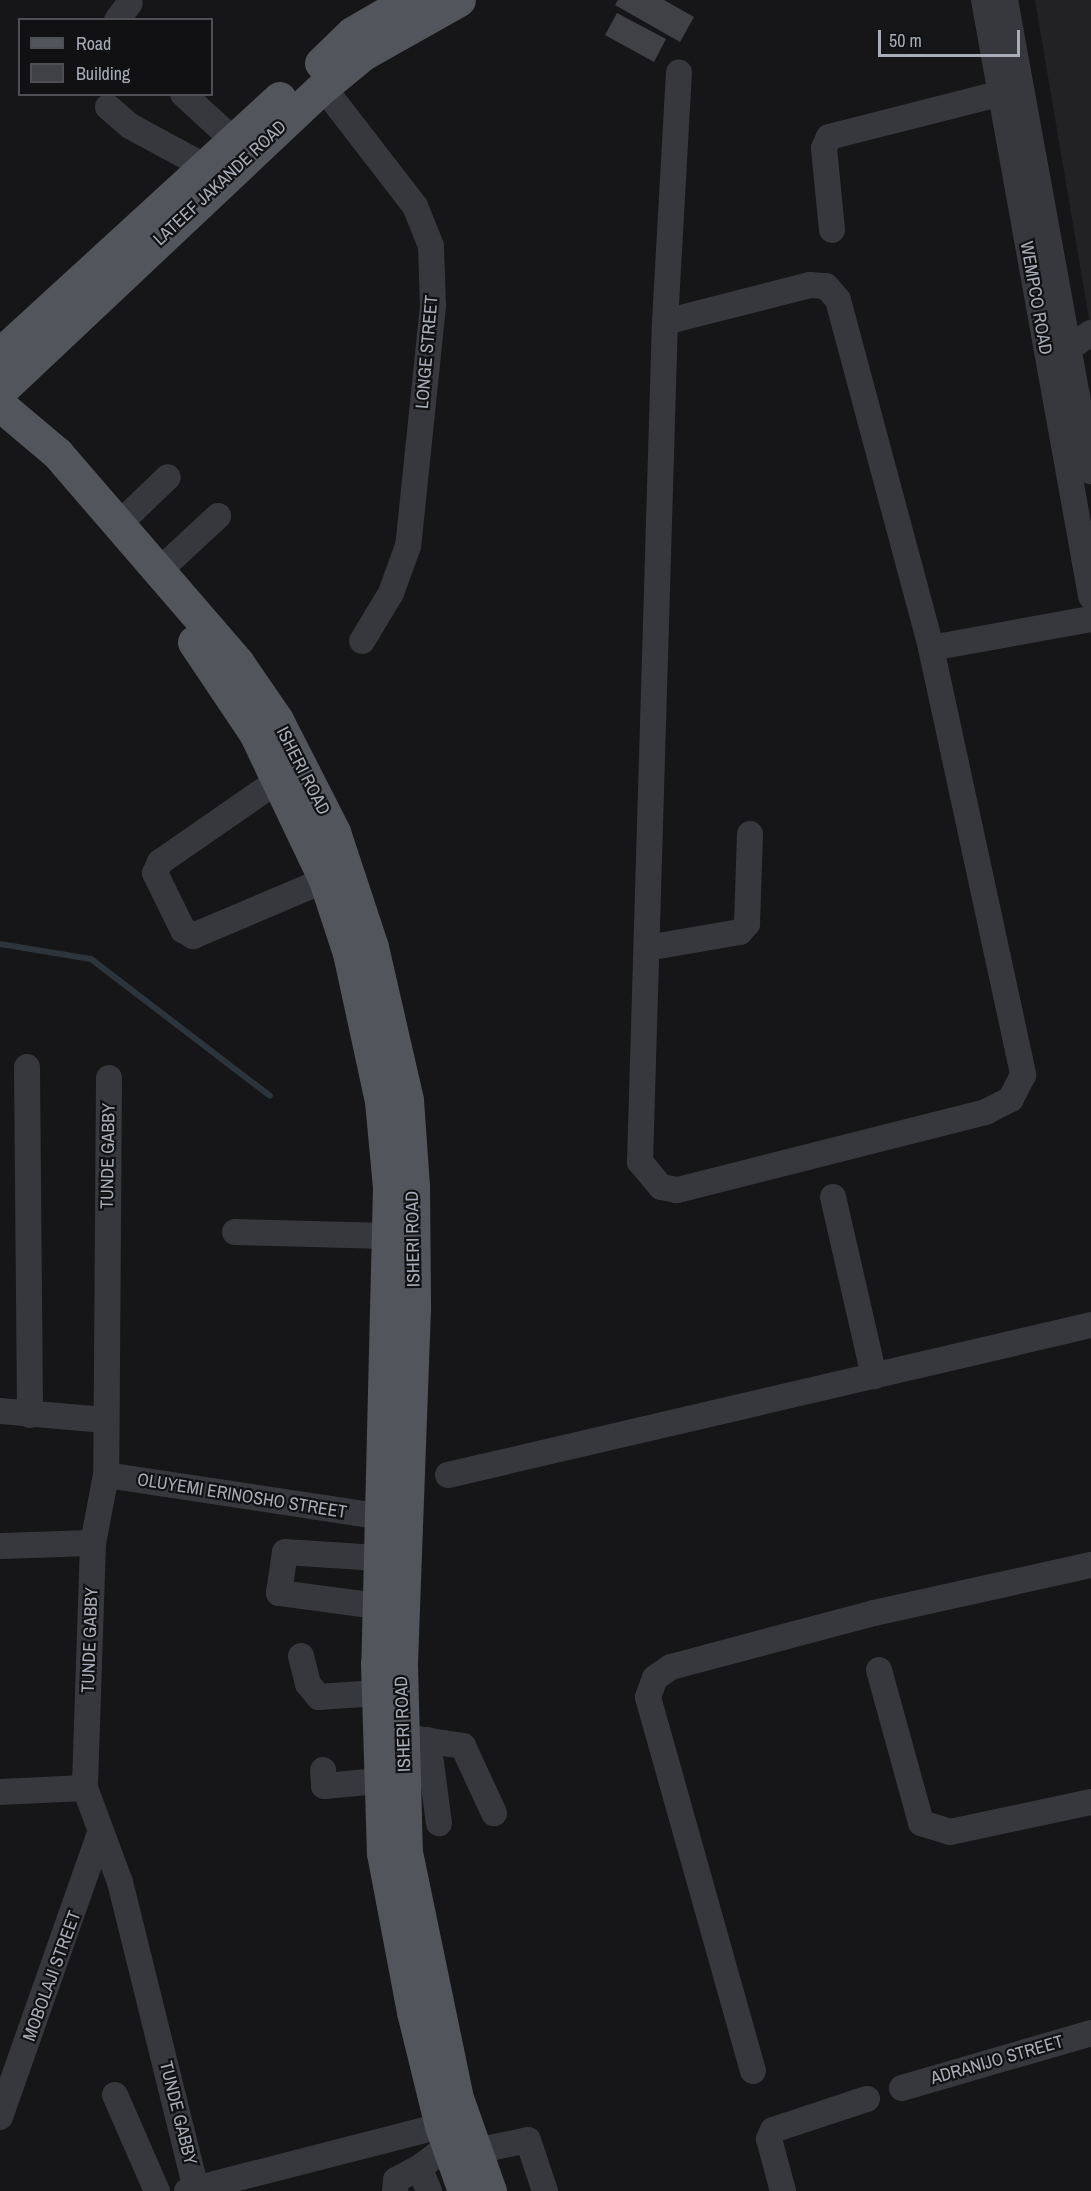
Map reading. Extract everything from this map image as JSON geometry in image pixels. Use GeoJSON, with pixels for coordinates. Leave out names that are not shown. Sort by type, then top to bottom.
{"type":"FeatureCollection","features":[{"type":"Feature","properties":{"kind":"main road","name":"LATEEF JAKANDE ROAD"},"geometry":{"type":"LineString","coordinates":[[0,354],[80,282],[231,138],[352,33],[409,0]]}},
{"type":"Feature","properties":{"kind":"main road","name":"LATEEF JAKANDE ROAD"},"geometry":{"type":"LineString","coordinates":[[0,390],[323,87],[363,54],[459,0]]}},
{"type":"Feature","properties":{"kind":"main road"},"geometry":{"type":"LineString","coordinates":[[0,337],[80,282]]}},
{"type":"Feature","properties":{"kind":"main road","name":"ISHERI ROAD"},"geometry":{"type":"LineString","coordinates":[[0,405],[57,453],[161,569],[238,663],[305,771],[362,910],[391,1017],[407,1100],[413,1186],[414,1308],[402,1518],[416,1738],[395,1852],[393,1926],[455,2141],[490,2191]]}},
{"type":"Feature","properties":{"kind":"main road","name":"ISHERI ROAD"},"geometry":{"type":"LineString","coordinates":[[0,432],[41,469],[184,628],[280,779],[326,880],[349,953],[381,1101],[387,1236],[378,1516],[379,1781],[438,2018],[464,2191]]}},
{"type":"Feature","properties":{"kind":"street","name":"WEMPCO ROAD"},"geometry":{"type":"LineString","coordinates":[[984,0],[1091,597]]}},
{"type":"Feature","properties":{"kind":"street","name":"WEMPCO ROAD"},"geometry":{"type":"LineString","coordinates":[[1005,0],[1091,471]]}},
{"type":"Feature","properties":{"kind":"street"},"geometry":{"type":"LineString","coordinates":[[665,321],[810,285],[826,286],[838,300],[932,648],[1023,1075],[1011,1099],[986,1112],[677,1190],[661,1186],[640,1162],[665,321],[679,72]]}},
{"type":"Feature","properties":{"kind":"street","name":"LONGE STREET"},"geometry":{"type":"LineString","coordinates":[[323,87],[414,206],[431,246],[434,306],[408,546],[391,593],[362,641]]}},
{"type":"Feature","properties":{"kind":"street"},"geometry":{"type":"LineString","coordinates":[[832,230],[824,148],[829,137],[1000,93]]}},
{"type":"Feature","properties":{"kind":"street"},"geometry":{"type":"LineString","coordinates":[[185,96],[231,138]]}},
{"type":"Feature","properties":{"kind":"street"},"geometry":{"type":"LineString","coordinates":[[108,107],[130,126],[204,166]]}},
{"type":"Feature","properties":{"kind":"street"},"geometry":{"type":"LineString","coordinates":[[1068,349],[1091,333]]}},
{"type":"Feature","properties":{"kind":"street"},"geometry":{"type":"LineString","coordinates":[[120,524],[168,477]]}},
{"type":"Feature","properties":{"kind":"street"},"geometry":{"type":"LineString","coordinates":[[161,569],[218,516]]}},
{"type":"Feature","properties":{"kind":"street"},"geometry":{"type":"LineString","coordinates":[[932,648],[1091,619]]}},
{"type":"Feature","properties":{"kind":"street"},"geometry":{"type":"LineString","coordinates":[[280,779],[160,861],[155,873],[183,930],[193,936],[326,880]]}},
{"type":"Feature","properties":{"kind":"street"},"geometry":{"type":"LineString","coordinates":[[647,948],[740,932],[747,924],[750,834]]}},
{"type":"Feature","properties":{"kind":"street"},"geometry":{"type":"LineString","coordinates":[[27,1067],[30,1415]]}},
{"type":"Feature","properties":{"kind":"street","name":"TUNDE GABBY"},"geometry":{"type":"LineString","coordinates":[[108,1078],[106,1475],[93,1543],[85,1788],[120,1882],[192,2190]]}},
{"type":"Feature","properties":{"kind":"street"},"geometry":{"type":"LineString","coordinates":[[833,1197],[874,1376]]}},
{"type":"Feature","properties":{"kind":"street"},"geometry":{"type":"LineString","coordinates":[[235,1233],[387,1236]]}},
{"type":"Feature","properties":{"kind":"street"},"geometry":{"type":"LineString","coordinates":[[448,1475],[1091,1325]]}},
{"type":"Feature","properties":{"kind":"street"},"geometry":{"type":"LineString","coordinates":[[0,1411],[105,1420]]}},
{"type":"Feature","properties":{"kind":"street","name":"OLUYEMI ERINOSHO STREET"},"geometry":{"type":"LineString","coordinates":[[106,1475],[378,1516]]}},
{"type":"Feature","properties":{"kind":"street"},"geometry":{"type":"LineString","coordinates":[[0,1546],[93,1543]]}},
{"type":"Feature","properties":{"kind":"street"},"geometry":{"type":"LineString","coordinates":[[377,1606],[279,1593],[285,1552],[378,1558]]}},
{"type":"Feature","properties":{"kind":"street"},"geometry":{"type":"LineString","coordinates":[[753,2072],[648,1697],[655,1678],[671,1666],[874,1613],[1091,1565]]}},
{"type":"Feature","properties":{"kind":"street"},"geometry":{"type":"LineString","coordinates":[[301,1656],[308,1684],[319,1697],[377,1694]]}},
{"type":"Feature","properties":{"kind":"street"},"geometry":{"type":"LineString","coordinates":[[879,1670],[921,1823],[950,1832],[1091,1802]]}},
{"type":"Feature","properties":{"kind":"street"},"geometry":{"type":"LineString","coordinates":[[439,1822],[416,1738],[464,1746],[494,1813]]}},
{"type":"Feature","properties":{"kind":"street"},"geometry":{"type":"LineString","coordinates":[[323,1770],[324,1786],[379,1781]]}},
{"type":"Feature","properties":{"kind":"street"},"geometry":{"type":"LineString","coordinates":[[0,1792],[85,1788]]}},
{"type":"Feature","properties":{"kind":"street","name":"MOBOLAJI STREET"},"geometry":{"type":"LineString","coordinates":[[0,2117],[68,1937],[100,1833]]}},
{"type":"Feature","properties":{"kind":"street","name":"ADRANIJO STREET"},"geometry":{"type":"LineString","coordinates":[[902,2088],[1091,2032]]}},
{"type":"Feature","properties":{"kind":"street"},"geometry":{"type":"LineString","coordinates":[[115,2095],[157,2191]]}},
{"type":"Feature","properties":{"kind":"street"},"geometry":{"type":"LineString","coordinates":[[783,2191],[769,2139],[774,2130],[867,2099]]}},
{"type":"Feature","properties":{"kind":"street"},"geometry":{"type":"LineString","coordinates":[[192,2190],[455,2141],[528,2140],[545,2191]]}},
{"type":"Feature","properties":{"kind":"street"},"geometry":{"type":"LineString","coordinates":[[395,2191],[396,2180],[424,2180],[455,2141]]}},
{"type":"Feature","properties":{"kind":"shaded area"},"geometry":{"type":"Polygon","coordinates":[[[1035,0],[1091,0],[1091,331],[1035,0]]]}},
{"type":"Feature","properties":{"kind":"building"},"geometry":{"type":"Polygon","coordinates":[[[618,0],[664,0],[694,17],[680,42],[615,5],[618,0]]]}},
{"type":"Feature","properties":{"kind":"building"},"geometry":{"type":"Polygon","coordinates":[[[617,13],[666,39],[654,62],[605,35],[617,13]]]}},
{"type":"Feature","properties":{"kind":"waterway"},"geometry":{"type":"LineString","coordinates":[[0,944],[91,959],[270,1096]]}}]}
